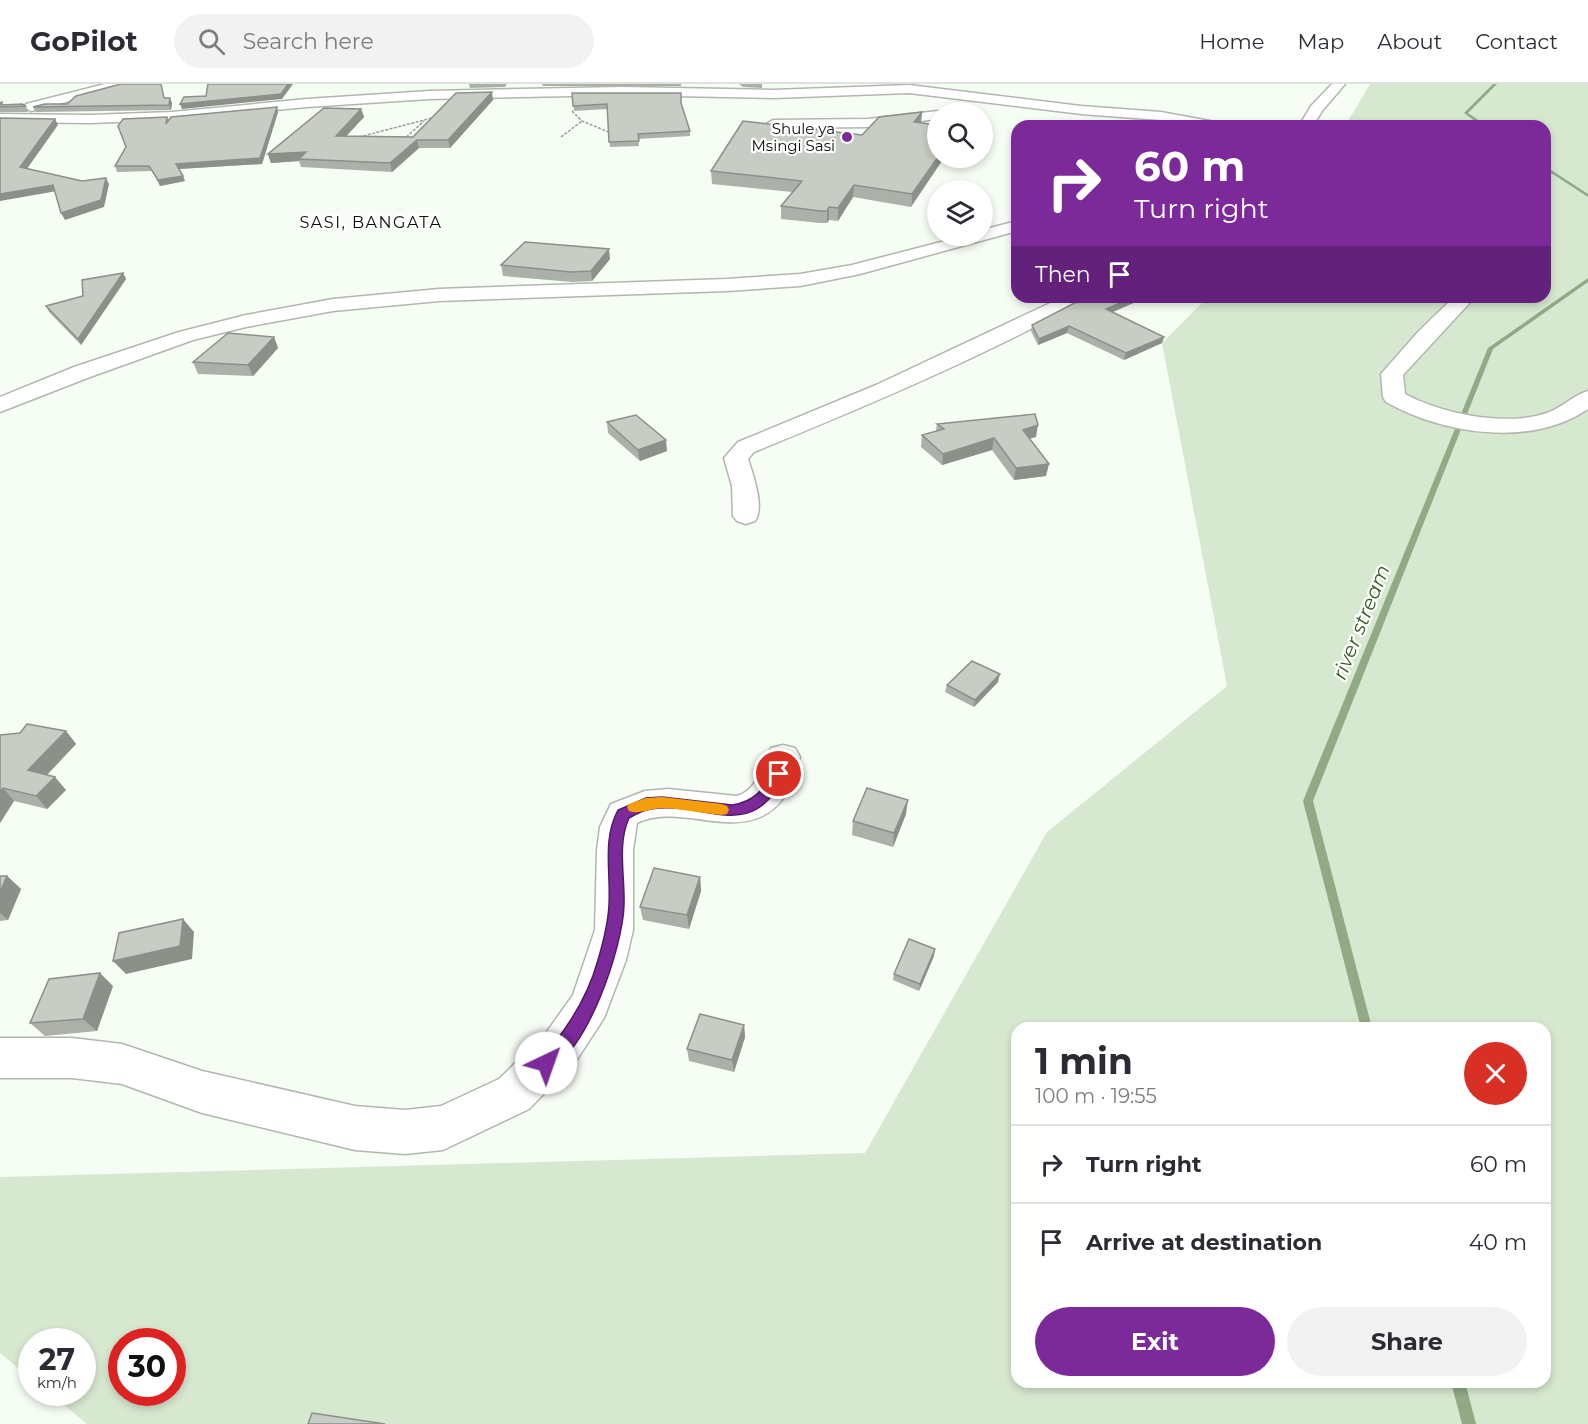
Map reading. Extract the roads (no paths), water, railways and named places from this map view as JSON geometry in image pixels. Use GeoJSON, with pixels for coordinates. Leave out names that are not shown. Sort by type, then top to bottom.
{"type":"FeatureCollection","features":[{"type":"Feature","properties":{"kind":"street"},"geometry":{"type":"LineString","coordinates":[[0,116],[120,84]]}},
{"type":"Feature","properties":{"kind":"street"},"geometry":{"type":"LineString","coordinates":[[1310,120],[1316,109],[1339,84]]}},
{"type":"Feature","properties":{"kind":"street"},"geometry":{"type":"LineString","coordinates":[[0,116],[90,119],[179,116],[389,97],[555,92],[692,91],[773,94],[909,89],[1183,120]]}},
{"type":"Feature","properties":{"kind":"street"},"geometry":{"type":"LineString","coordinates":[[992,102],[1000,100]]}},
{"type":"Feature","properties":{"kind":"street"},"geometry":{"type":"LineString","coordinates":[[774,124],[868,123],[927,116]]}},
{"type":"Feature","properties":{"kind":"street"},"geometry":{"type":"LineString","coordinates":[[993,233],[1011,229]]}},
{"type":"Feature","properties":{"kind":"street"},"geometry":{"type":"LineString","coordinates":[[0,405],[82,372],[186,336],[246,321],[333,304],[439,295],[727,285],[800,280],[853,270],[941,246]]}},
{"type":"Feature","properties":{"kind":"street"},"geometry":{"type":"LineString","coordinates":[[746,516],[744,486],[736,458],[746,447],[895,385],[1066,303]]}},
{"type":"Feature","properties":{"kind":"street"},"geometry":{"type":"LineString","coordinates":[[1459,303],[1425,336],[1392,374],[1394,397],[1425,411],[1462,420],[1498,424],[1537,423],[1553,419],[1588,398]]}},
{"type":"Feature","properties":{"kind":"street"},"geometry":{"type":"LineString","coordinates":[[0,1058],[72,1058],[122,1064],[202,1092],[355,1128],[405,1132],[443,1128],[514,1094],[561,1047],[590,1005],[614,930],[615,850],[618,827],[624,814],[646,803],[662,802],[732,811],[746,809],[772,790],[783,757]]}},
{"type":"Feature","properties":{"kind":"waterway","name":"river stream"},"geometry":{"type":"LineString","coordinates":[[1476,120],[1466,113],[1495,84]]}},
{"type":"Feature","properties":{"kind":"waterway","name":"river stream"},"geometry":{"type":"LineString","coordinates":[[1551,171],[1588,196]]}},
{"type":"Feature","properties":{"kind":"waterway","name":"river stream"},"geometry":{"type":"LineString","coordinates":[[1365,1022],[1308,801],[1491,348],[1588,280]]}},
{"type":"Feature","properties":{"kind":"waterway","name":"river stream"},"geometry":{"type":"LineString","coordinates":[[1460,1388],[1469,1424]]}},
{"type":"Feature","properties":{"kind":"place","name":"Shule ya Msingi Sasi"},"geometry":{"type":"Point","coordinates":[847,137]}},
{"type":"Feature","properties":{"kind":"district","name":"SASI, BANGATA"},"geometry":{"type":"Point","coordinates":[371,222]}}]}
